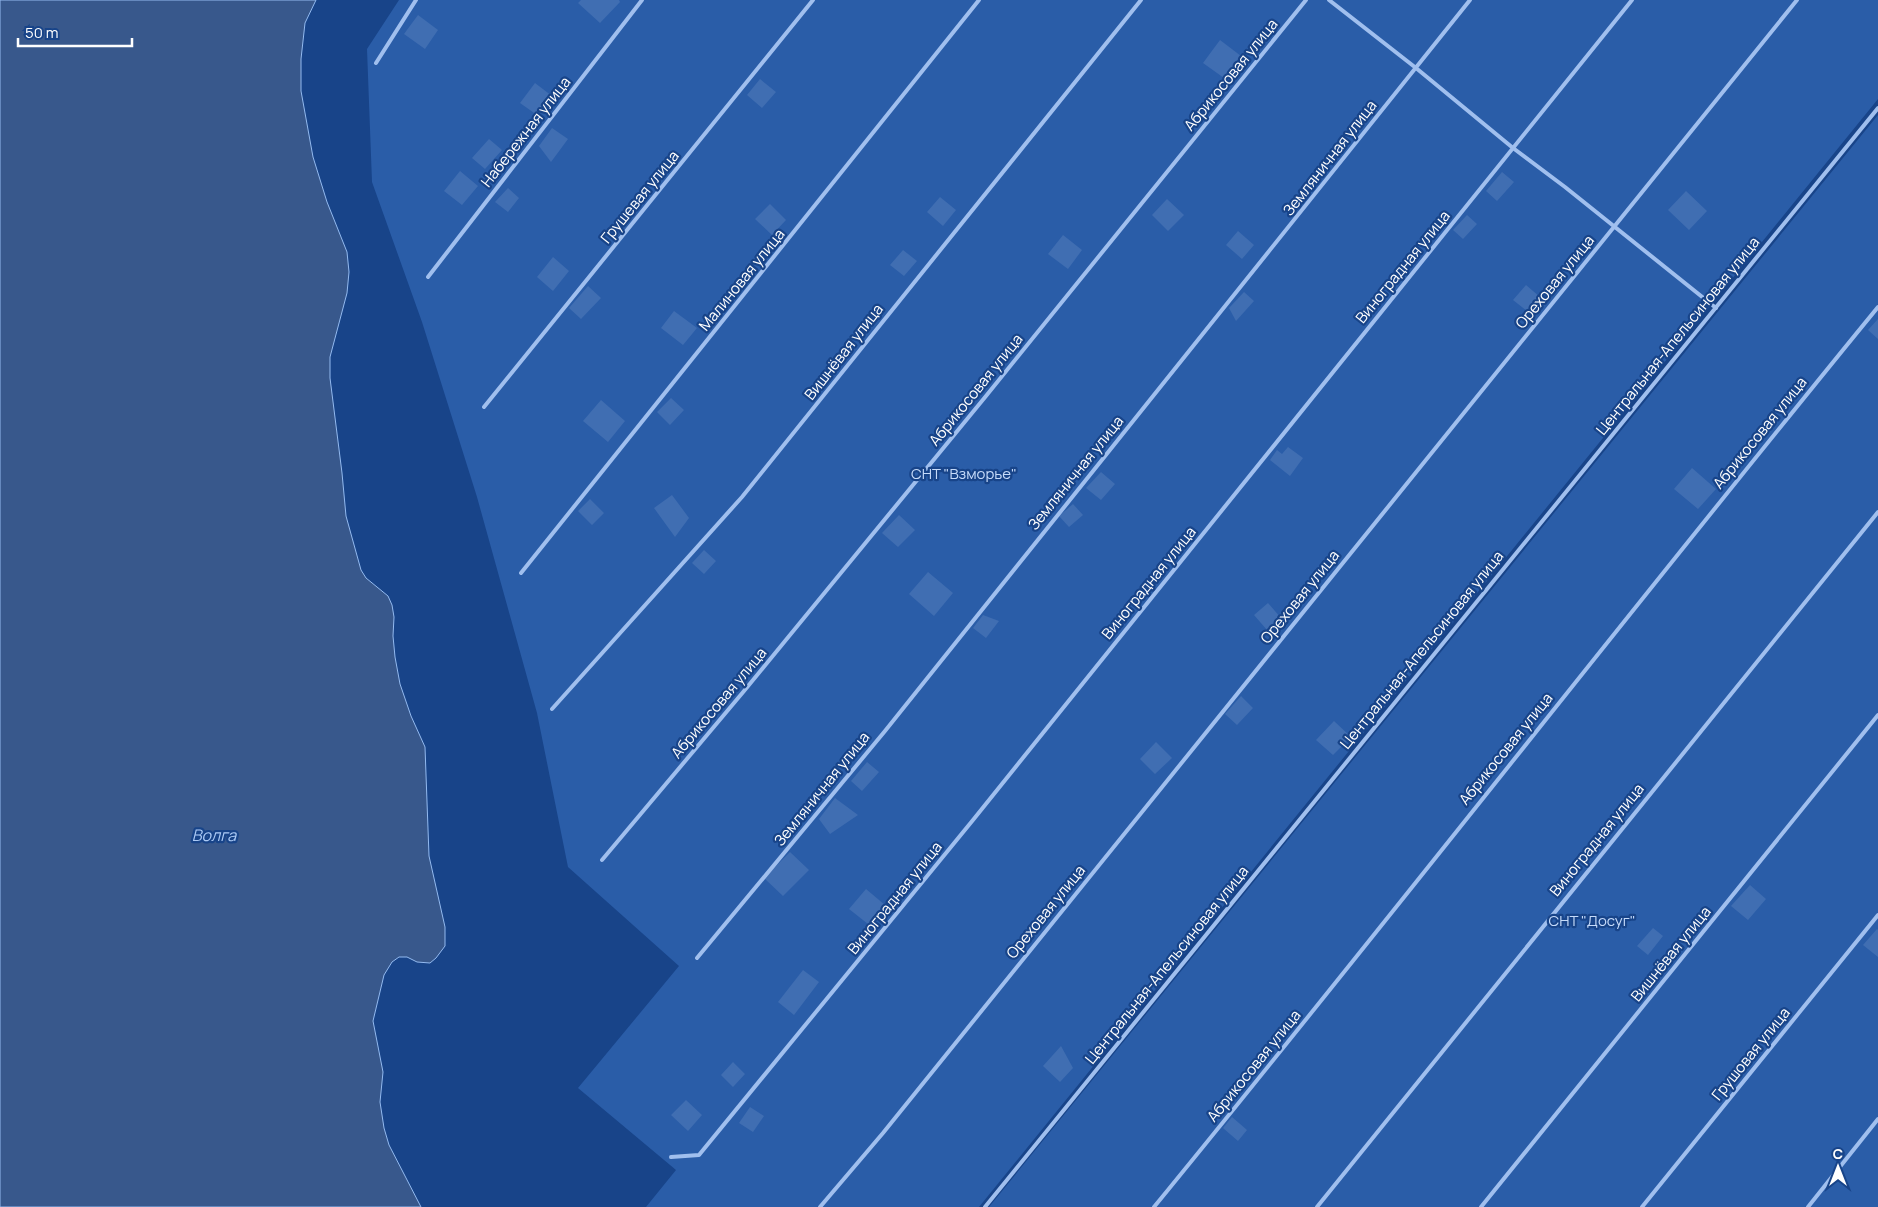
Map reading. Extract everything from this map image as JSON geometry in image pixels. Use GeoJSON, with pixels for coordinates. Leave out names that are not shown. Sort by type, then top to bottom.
{"type":"FeatureCollection","features":[{"type":"Feature","properties":{"kind":"lane"},"geometry":{"type":"LineString","coordinates":[[376,63],[416,0]]}},
{"type":"Feature","properties":{"kind":"lane","name":"Набережная улица"},"geometry":{"type":"LineString","coordinates":[[428,277],[642,0]]}},
{"type":"Feature","properties":{"kind":"lane","name":"Грушевая улица"},"geometry":{"type":"LineString","coordinates":[[484,407],[813,0]]}},
{"type":"Feature","properties":{"kind":"lane","name":"Малиновая улица"},"geometry":{"type":"LineString","coordinates":[[521,573],[979,0]]}},
{"type":"Feature","properties":{"kind":"lane","name":"Вишнёвая улица"},"geometry":{"type":"LineString","coordinates":[[552,709],[742,497],[1141,0]]}},
{"type":"Feature","properties":{"kind":"lane","name":"Абрикосовая улица"},"geometry":{"type":"LineString","coordinates":[[602,860],[819,600],[1306,0]]}},
{"type":"Feature","properties":{"kind":"lane"},"geometry":{"type":"LineString","coordinates":[[1329,0],[1716,308]]}},
{"type":"Feature","properties":{"kind":"lane","name":"Земляничная улица"},"geometry":{"type":"LineString","coordinates":[[697,958],[885,731],[1470,0]]}},
{"type":"Feature","properties":{"kind":"lane","name":"Виноградная улица"},"geometry":{"type":"LineString","coordinates":[[671,1157],[699,1155],[967,828],[1632,0]]}},
{"type":"Feature","properties":{"kind":"lane","name":"Ореховая улица"},"geometry":{"type":"LineString","coordinates":[[820,1207],[883,1133],[1797,0]]}},
{"type":"Feature","properties":{"kind":"lane","name":"Центральная-Апельсиновая улица"},"geometry":{"type":"LineString","coordinates":[[985,1207],[1878,108]]}},
{"type":"Feature","properties":{"kind":"lane","name":"Абрикосовая улица"},"geometry":{"type":"LineString","coordinates":[[1154,1207],[1262,1075],[1726,493],[1878,307]]}},
{"type":"Feature","properties":{"kind":"lane","name":"Виноградная улица"},"geometry":{"type":"LineString","coordinates":[[1317,1207],[1878,512]]}},
{"type":"Feature","properties":{"kind":"lane","name":"Вишнёвая улица"},"geometry":{"type":"LineString","coordinates":[[1481,1207],[1878,715]]}},
{"type":"Feature","properties":{"kind":"lane","name":"Грушовая улица"},"geometry":{"type":"LineString","coordinates":[[1642,1207],[1878,915]]}},
{"type":"Feature","properties":{"kind":"lane"},"geometry":{"type":"LineString","coordinates":[[1808,1207],[1878,1119]]}},
{"type":"Feature","properties":{"kind":"green space","name":"СНТ \"Взморье\""},"geometry":{"type":"Polygon","coordinates":[[[399,0],[1878,0],[1878,99],[979,1207],[646,1207],[676,1170],[578,1088],[679,966],[568,867],[537,713],[477,497],[422,322],[372,182],[367,49],[399,0]]]}},
{"type":"Feature","properties":{"kind":"green space","name":"СНТ \"Досуг\""},"geometry":{"type":"Polygon","coordinates":[[[1878,115],[1878,1207],[989,1207],[1878,115]]]}},
{"type":"Feature","properties":{"kind":"water","name":"Волга"},"geometry":{"type":"Polygon","coordinates":[[[0,0],[316,0],[305,23],[301,59],[301,91],[313,157],[327,202],[347,252],[349,272],[347,293],[330,357],[330,378],[346,516],[361,570],[366,578],[388,596],[392,605],[395,657],[400,684],[411,716],[425,747],[429,856],[445,927],[445,946],[430,963],[417,962],[407,957],[399,957],[392,962],[384,975],[373,1021],[383,1072],[380,1102],[384,1128],[389,1145],[421,1207],[0,1207],[0,0]]]}},
{"type":"Feature","properties":{"kind":"building"},"geometry":{"type":"Polygon","coordinates":[[[581,0],[619,0],[620,2],[600,23],[578,3],[581,0]]]}},
{"type":"Feature","properties":{"kind":"building"},"geometry":{"type":"Polygon","coordinates":[[[418,15],[438,30],[425,49],[404,34],[418,15]]]}},
{"type":"Feature","properties":{"kind":"building"},"geometry":{"type":"Polygon","coordinates":[[[1220,40],[1241,56],[1224,78],[1203,63],[1220,40]]]}},
{"type":"Feature","properties":{"kind":"building"},"geometry":{"type":"Polygon","coordinates":[[[760,79],[776,92],[762,108],[747,95],[760,79]]]}},
{"type":"Feature","properties":{"kind":"building"},"geometry":{"type":"Polygon","coordinates":[[[535,83],[552,96],[537,115],[520,103],[535,83]]]}},
{"type":"Feature","properties":{"kind":"building"},"geometry":{"type":"Polygon","coordinates":[[[552,128],[568,139],[551,162],[539,146],[552,128]]]}},
{"type":"Feature","properties":{"kind":"building"},"geometry":{"type":"Polygon","coordinates":[[[489,139],[502,150],[485,169],[472,158],[489,139]]]}},
{"type":"Feature","properties":{"kind":"building"},"geometry":{"type":"Polygon","coordinates":[[[460,171],[478,186],[462,205],[444,191],[460,171]]]}},
{"type":"Feature","properties":{"kind":"building"},"geometry":{"type":"Polygon","coordinates":[[[1502,172],[1514,182],[1497,201],[1486,191],[1502,172]]]}},
{"type":"Feature","properties":{"kind":"building"},"geometry":{"type":"Polygon","coordinates":[[[508,188],[519,198],[508,212],[495,202],[508,188]]]}},
{"type":"Feature","properties":{"kind":"building"},"geometry":{"type":"Polygon","coordinates":[[[1686,191],[1707,211],[1689,230],[1668,210],[1686,191]]]}},
{"type":"Feature","properties":{"kind":"building"},"geometry":{"type":"Polygon","coordinates":[[[940,197],[956,210],[943,226],[927,212],[940,197]]]}},
{"type":"Feature","properties":{"kind":"building"},"geometry":{"type":"Polygon","coordinates":[[[1167,199],[1184,215],[1168,231],[1152,215],[1167,199]]]}},
{"type":"Feature","properties":{"kind":"building"},"geometry":{"type":"Polygon","coordinates":[[[770,204],[786,220],[772,235],[755,219],[770,204]]]}},
{"type":"Feature","properties":{"kind":"building"},"geometry":{"type":"Polygon","coordinates":[[[1467,215],[1477,224],[1463,239],[1453,230],[1467,215]]]}},
{"type":"Feature","properties":{"kind":"building"},"geometry":{"type":"Polygon","coordinates":[[[1238,231],[1254,245],[1242,259],[1226,245],[1238,231]]]}},
{"type":"Feature","properties":{"kind":"building"},"geometry":{"type":"Polygon","coordinates":[[[1063,235],[1082,250],[1068,269],[1048,254],[1063,235]]]}},
{"type":"Feature","properties":{"kind":"building"},"geometry":{"type":"Polygon","coordinates":[[[903,250],[917,261],[904,276],[890,265],[903,250]]]}},
{"type":"Feature","properties":{"kind":"building"},"geometry":{"type":"Polygon","coordinates":[[[553,257],[569,271],[553,291],[537,277],[553,257]]]}},
{"type":"Feature","properties":{"kind":"building"},"geometry":{"type":"Polygon","coordinates":[[[1526,285],[1540,297],[1527,311],[1513,300],[1526,285]]]}},
{"type":"Feature","properties":{"kind":"building"},"geometry":{"type":"Polygon","coordinates":[[[588,286],[601,298],[581,319],[569,308],[588,286]]]}},
{"type":"Feature","properties":{"kind":"building"},"geometry":{"type":"Polygon","coordinates":[[[1244,292],[1254,301],[1236,321],[1229,308],[1244,292]]]}},
{"type":"Feature","properties":{"kind":"building"},"geometry":{"type":"Polygon","coordinates":[[[674,311],[697,328],[683,345],[661,328],[674,311]]]}},
{"type":"Feature","properties":{"kind":"building"},"geometry":{"type":"Polygon","coordinates":[[[1878,319],[1878,339],[1868,330],[1878,319]]]}},
{"type":"Feature","properties":{"kind":"building"},"geometry":{"type":"Polygon","coordinates":[[[671,398],[684,410],[670,425],[657,412],[671,398]]]}},
{"type":"Feature","properties":{"kind":"building"},"geometry":{"type":"Polygon","coordinates":[[[601,400],[625,421],[608,442],[583,421],[601,400]]]}},
{"type":"Feature","properties":{"kind":"building"},"geometry":{"type":"Polygon","coordinates":[[[1288,447],[1303,458],[1290,476],[1270,460],[1277,450],[1282,454],[1288,447]]]}},
{"type":"Feature","properties":{"kind":"building"},"geometry":{"type":"Polygon","coordinates":[[[1692,468],[1716,489],[1698,509],[1674,489],[1692,468]]]}},
{"type":"Feature","properties":{"kind":"building"},"geometry":{"type":"Polygon","coordinates":[[[1101,472],[1115,484],[1101,500],[1086,488],[1101,472]]]}},
{"type":"Feature","properties":{"kind":"building"},"geometry":{"type":"Polygon","coordinates":[[[672,495],[689,518],[675,537],[654,508],[672,495]]]}},
{"type":"Feature","properties":{"kind":"building"},"geometry":{"type":"Polygon","coordinates":[[[590,499],[604,513],[592,525],[578,511],[590,499]]]}},
{"type":"Feature","properties":{"kind":"building"},"geometry":{"type":"Polygon","coordinates":[[[1073,504],[1083,515],[1069,527],[1059,516],[1073,504]]]}},
{"type":"Feature","properties":{"kind":"building"},"geometry":{"type":"Polygon","coordinates":[[[899,515],[915,530],[898,547],[882,533],[899,515]]]}},
{"type":"Feature","properties":{"kind":"building"},"geometry":{"type":"Polygon","coordinates":[[[704,550],[716,561],[704,574],[692,563],[704,550]]]}},
{"type":"Feature","properties":{"kind":"building"},"geometry":{"type":"Polygon","coordinates":[[[928,572],[953,593],[934,616],[909,594],[928,572]]]}},
{"type":"Feature","properties":{"kind":"building"},"geometry":{"type":"Polygon","coordinates":[[[1268,603],[1281,618],[1267,630],[1254,615],[1268,603]]]}},
{"type":"Feature","properties":{"kind":"building"},"geometry":{"type":"Polygon","coordinates":[[[983,615],[999,621],[986,638],[973,628],[983,615]]]}},
{"type":"Feature","properties":{"kind":"building"},"geometry":{"type":"Polygon","coordinates":[[[1241,696],[1253,708],[1237,725],[1225,714],[1241,696]]]}},
{"type":"Feature","properties":{"kind":"building"},"geometry":{"type":"Polygon","coordinates":[[[1334,721],[1351,737],[1333,755],[1316,740],[1334,721]]]}},
{"type":"Feature","properties":{"kind":"building"},"geometry":{"type":"Polygon","coordinates":[[[1156,742],[1172,758],[1155,774],[1140,759],[1156,742]]]}},
{"type":"Feature","properties":{"kind":"building"},"geometry":{"type":"Polygon","coordinates":[[[867,762],[879,772],[862,791],[851,781],[867,762]]]}},
{"type":"Feature","properties":{"kind":"building"},"geometry":{"type":"Polygon","coordinates":[[[835,798],[858,815],[830,834],[819,819],[835,798]]]}},
{"type":"Feature","properties":{"kind":"building"},"geometry":{"type":"Polygon","coordinates":[[[790,852],[809,870],[783,896],[764,878],[790,852]]]}},
{"type":"Feature","properties":{"kind":"building"},"geometry":{"type":"Polygon","coordinates":[[[1750,885],[1766,899],[1748,920],[1731,906],[1750,885]]]}},
{"type":"Feature","properties":{"kind":"building"},"geometry":{"type":"Polygon","coordinates":[[[866,889],[885,905],[868,924],[849,909],[866,889]]]}},
{"type":"Feature","properties":{"kind":"building"},"geometry":{"type":"Polygon","coordinates":[[[1653,928],[1663,936],[1648,955],[1637,946],[1653,928]]]}},
{"type":"Feature","properties":{"kind":"building"},"geometry":{"type":"Polygon","coordinates":[[[1878,930],[1878,957],[1863,945],[1878,930]]]}},
{"type":"Feature","properties":{"kind":"building"},"geometry":{"type":"Polygon","coordinates":[[[803,970],[819,982],[794,1015],[778,1002],[803,970]]]}},
{"type":"Feature","properties":{"kind":"building"},"geometry":{"type":"Polygon","coordinates":[[[1061,1046],[1073,1068],[1060,1082],[1043,1066],[1061,1046]]]}},
{"type":"Feature","properties":{"kind":"building"},"geometry":{"type":"Polygon","coordinates":[[[733,1062],[745,1074],[733,1087],[721,1075],[733,1062]]]}},
{"type":"Feature","properties":{"kind":"building"},"geometry":{"type":"Polygon","coordinates":[[[686,1100],[702,1115],[688,1131],[671,1115],[686,1100]]]}},
{"type":"Feature","properties":{"kind":"building"},"geometry":{"type":"Polygon","coordinates":[[[750,1107],[764,1116],[753,1132],[739,1123],[750,1107]]]}},
{"type":"Feature","properties":{"kind":"building"},"geometry":{"type":"Polygon","coordinates":[[[1232,1117],[1247,1130],[1238,1141],[1223,1128],[1232,1117]]]}}]}
